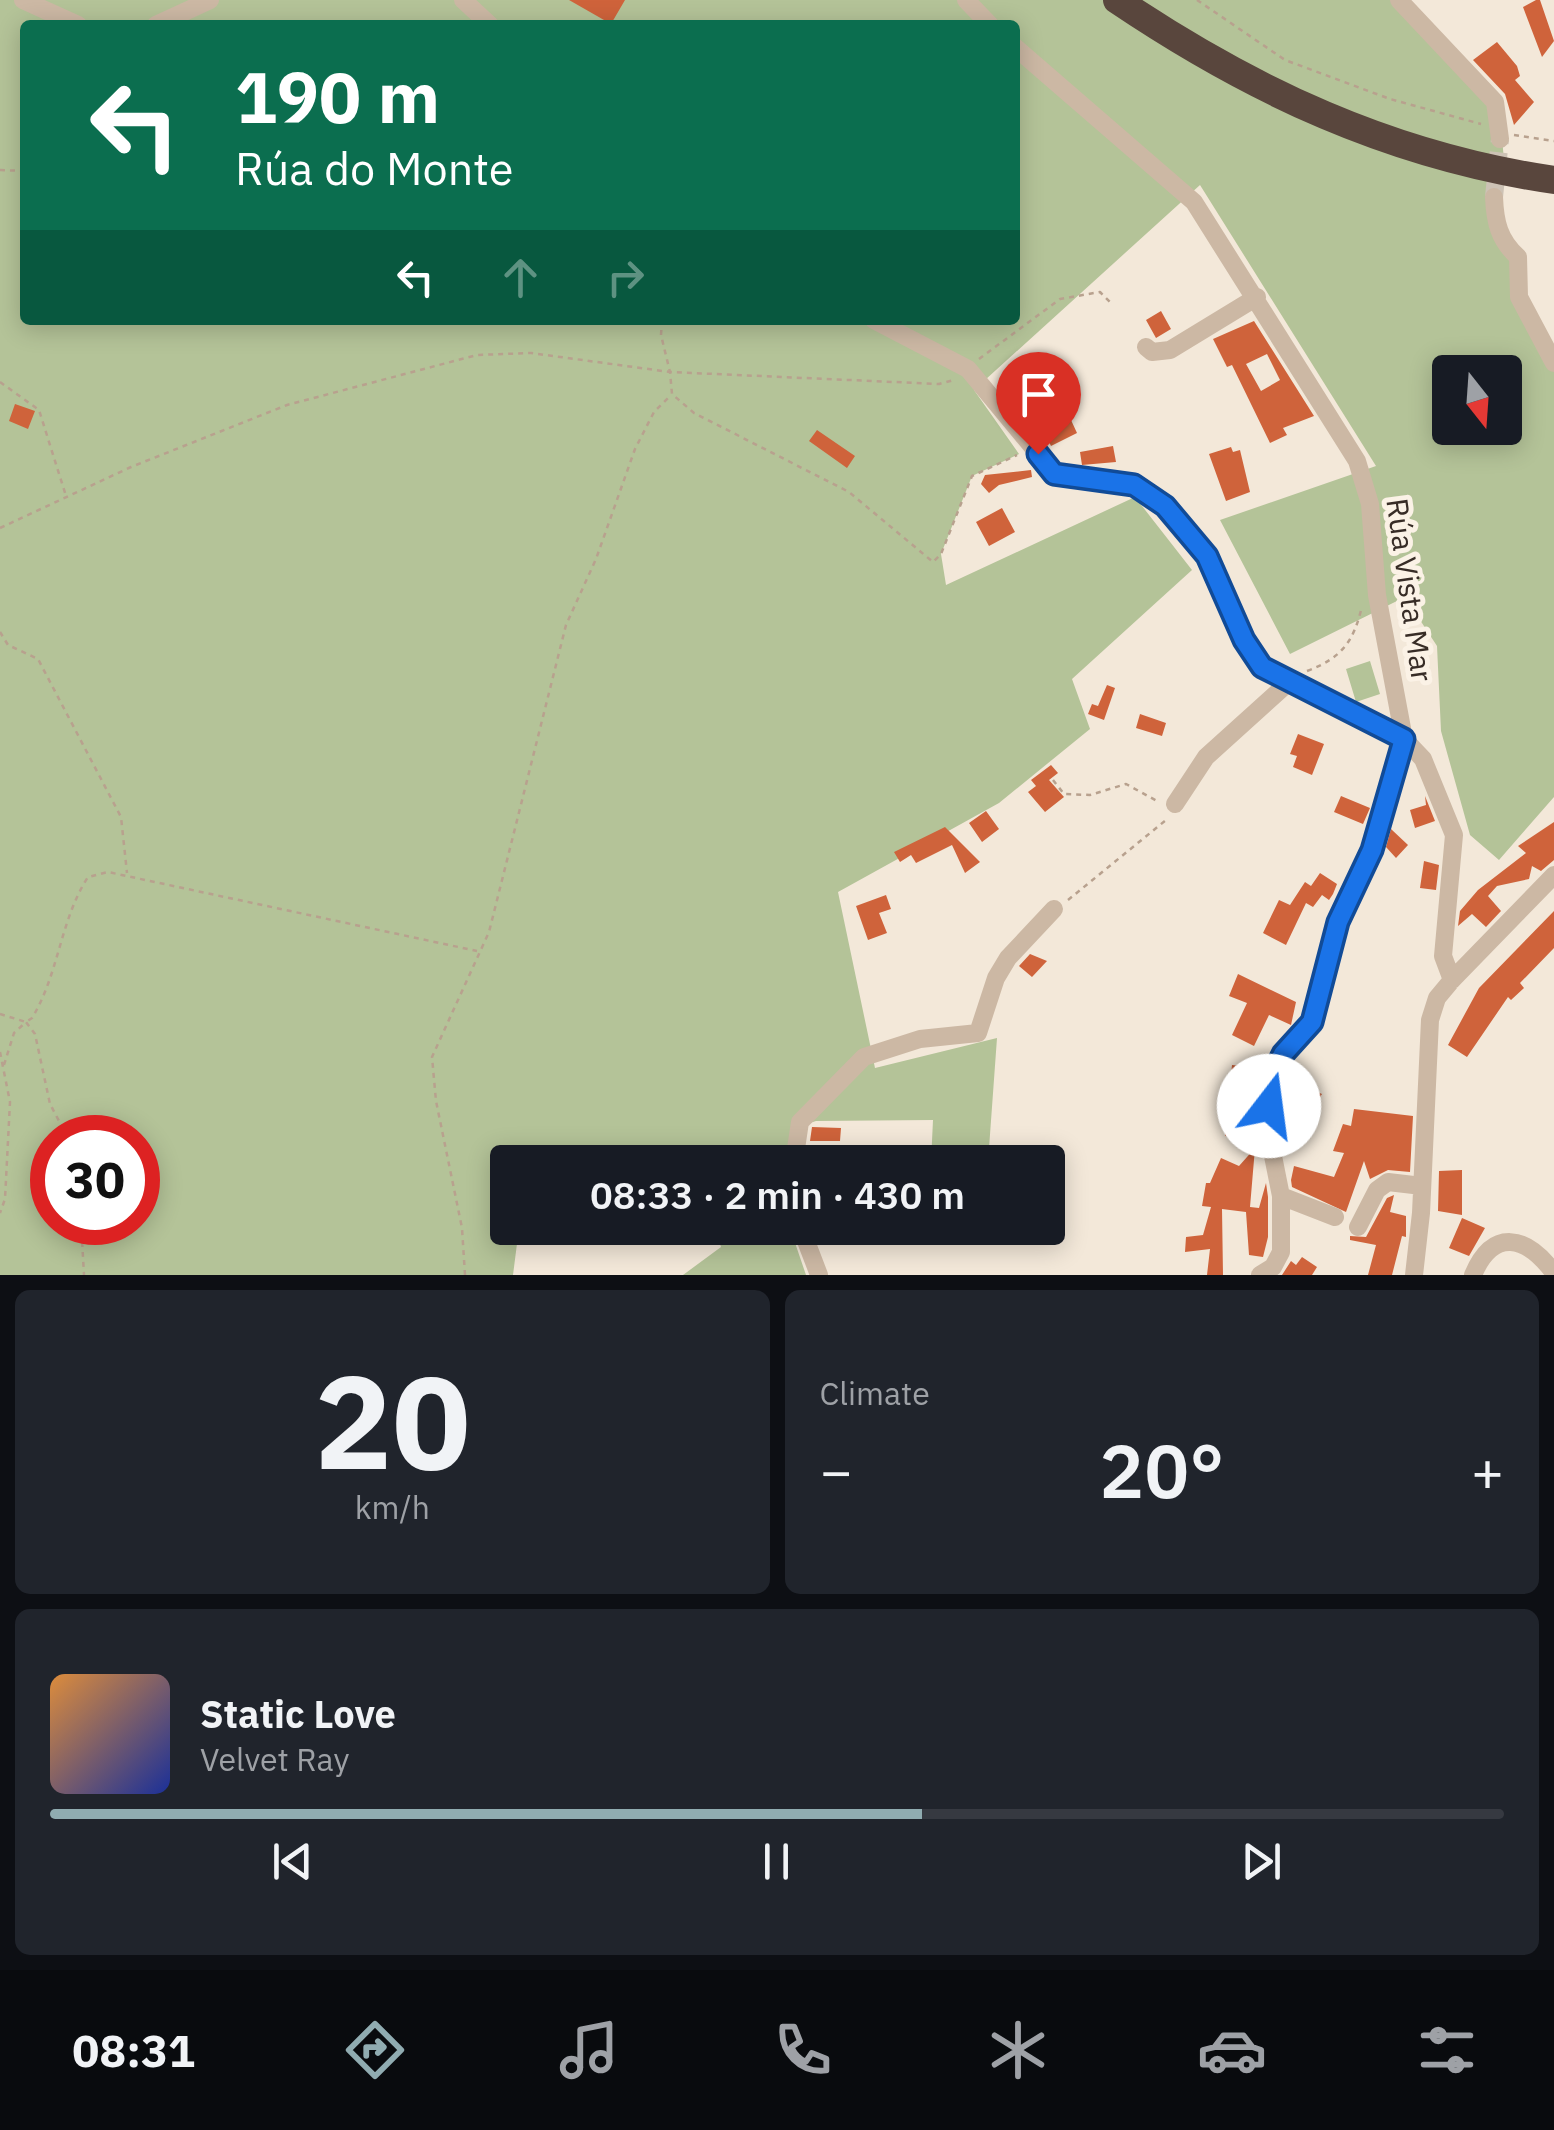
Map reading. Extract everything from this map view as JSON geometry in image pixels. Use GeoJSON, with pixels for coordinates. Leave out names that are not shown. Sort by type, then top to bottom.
{"type":"FeatureCollection","features":[{"type":"Feature","properties":{"kind":"highway"},"geometry":{"type":"LineString","coordinates":[[1117,0],[1197,54],[1340,125],[1464,164],[1554,180]]}},
{"type":"Feature","properties":{"kind":"street"},"geometry":{"type":"LineString","coordinates":[[23,0],[67,20]]}},
{"type":"Feature","properties":{"kind":"street"},"geometry":{"type":"LineString","coordinates":[[167,20],[210,0]]}},
{"type":"Feature","properties":{"kind":"street"},"geometry":{"type":"LineString","coordinates":[[463,0],[485,20]]}},
{"type":"Feature","properties":{"kind":"street"},"geometry":{"type":"LineString","coordinates":[[966,0],[985,20]]}},
{"type":"Feature","properties":{"kind":"street"},"geometry":{"type":"LineString","coordinates":[[1399,0],[1495,102],[1500,139]]}},
{"type":"Feature","properties":{"kind":"street","name":"Rúa Vista Mar"},"geometry":{"type":"LineString","coordinates":[[1020,51],[1194,202],[1257,297],[1365,479],[1377,595],[1404,739]]}},
{"type":"Feature","properties":{"kind":"street"},"geometry":{"type":"LineString","coordinates":[[1494,198],[1495,222],[1507,247],[1518,257],[1519,297],[1554,362]]}},
{"type":"Feature","properties":{"kind":"street"},"geometry":{"type":"LineString","coordinates":[[1146,347],[1152,352],[1170,350],[1257,297]]}},
{"type":"Feature","properties":{"kind":"street"},"geometry":{"type":"LineString","coordinates":[[884,325],[968,368],[1054,474],[1134,485],[1165,506],[1207,556],[1244,640],[1262,667],[1404,739],[1423,760],[1454,835],[1443,956],[1452,980]]}},
{"type":"Feature","properties":{"kind":"street"},"geometry":{"type":"LineString","coordinates":[[1175,804],[1206,757],[1289,682]]}},
{"type":"Feature","properties":{"kind":"street"},"geometry":{"type":"LineString","coordinates":[[1260,1275],[1273,1266],[1281,1252],[1281,1196],[1270,1152],[1273,1074],[1283,1054],[1312,1022],[1338,922],[1372,850],[1404,739]]}},
{"type":"Feature","properties":{"kind":"street"},"geometry":{"type":"LineString","coordinates":[[1414,1275],[1430,1020],[1438,998],[1452,980],[1554,875]]}},
{"type":"Feature","properties":{"kind":"street"},"geometry":{"type":"LineString","coordinates":[[797,1145],[800,1122],[833,1083],[864,1056],[920,1039],[978,1033],[996,978],[1008,958],[1054,910]]}},
{"type":"Feature","properties":{"kind":"street"},"geometry":{"type":"LineString","coordinates":[[1358,1227],[1376,1190],[1388,1182],[1422,1186]]}},
{"type":"Feature","properties":{"kind":"street"},"geometry":{"type":"LineString","coordinates":[[1281,1196],[1335,1217]]}},
{"type":"Feature","properties":{"kind":"street"},"geometry":{"type":"LineString","coordinates":[[1472,1275],[1483,1251],[1494,1244],[1515,1243],[1542,1256],[1554,1273]]}},
{"type":"Feature","properties":{"kind":"street"},"geometry":{"type":"LineString","coordinates":[[808,1245],[818,1275]]}},
{"type":"Feature","properties":{"kind":"path"},"geometry":{"type":"LineString","coordinates":[[1196,0],[1285,60],[1390,100],[1484,125],[1500,139],[1514,135],[1554,141]]}},
{"type":"Feature","properties":{"kind":"path"},"geometry":{"type":"LineString","coordinates":[[0,528],[66,496],[287,406],[477,356],[532,353],[670,372],[939,384],[957,379],[1060,299],[1100,292],[1110,302]]}},
{"type":"Feature","properties":{"kind":"path"},"geometry":{"type":"LineString","coordinates":[[662,325],[672,394],[694,413],[850,492],[933,562],[941,554],[972,476],[1019,454],[1038,454]]}},
{"type":"Feature","properties":{"kind":"path"},"geometry":{"type":"LineString","coordinates":[[0,382],[39,410],[66,496]]}},
{"type":"Feature","properties":{"kind":"path"},"geometry":{"type":"LineString","coordinates":[[465,1275],[462,1228],[436,1102],[432,1057],[489,932],[566,625],[596,558],[635,449],[654,412],[672,394]]}},
{"type":"Feature","properties":{"kind":"path"},"geometry":{"type":"LineString","coordinates":[[1289,682],[1345,651],[1356,632],[1362,606],[1377,595]]}},
{"type":"Feature","properties":{"kind":"path"},"geometry":{"type":"LineString","coordinates":[[0,632],[8,645],[38,659],[112,799],[126,838],[126,873]]}},
{"type":"Feature","properties":{"kind":"path"},"geometry":{"type":"LineString","coordinates":[[1054,780],[1064,794],[1090,795],[1126,784],[1162,804],[1175,804],[1166,820],[1109,870],[1054,910]]}},
{"type":"Feature","properties":{"kind":"path"},"geometry":{"type":"LineString","coordinates":[[4,1065],[14,1033],[40,1005],[74,900],[88,878],[126,873],[264,908],[479,952]]}},
{"type":"Feature","properties":{"kind":"path"},"geometry":{"type":"LineString","coordinates":[[0,1014],[26,1022],[35,1034],[56,1115]]}},
{"type":"Feature","properties":{"kind":"path"},"geometry":{"type":"LineString","coordinates":[[0,1052],[10,1102],[5,1199],[0,1214]]}},
{"type":"Feature","properties":{"kind":"path"},"geometry":{"type":"LineString","coordinates":[[82,1245],[84,1275]]}},
{"type":"Feature","properties":{"kind":"green space"},"geometry":{"type":"Polygon","coordinates":[[[0,0],[1399,0],[1463,67],[1501,125],[1505,173],[1496,172],[1495,222],[1507,247],[1519,297],[1554,363],[1554,797],[1499,860],[1470,835],[1441,731],[1437,646],[1405,597],[1290,654],[1220,520],[1376,466],[1200,185],[974,390],[1019,454],[972,476],[941,554],[946,585],[1135,497],[1192,570],[1072,679],[1090,729],[999,803],[838,892],[875,1068],[997,1038],[989,1145],[932,1145],[933,1120],[816,1121],[794,1128],[792,1145],[490,1145],[490,1245],[517,1245],[513,1275],[0,1275],[0,0]]]}},
{"type":"Feature","properties":{"kind":"green space"},"geometry":{"type":"Polygon","coordinates":[[[1370,661],[1380,694],[1356,702],[1346,669],[1370,661]]]}},
{"type":"Feature","properties":{"kind":"green space"},"geometry":{"type":"Polygon","coordinates":[[[796,1245],[806,1275],[683,1275],[721,1247],[796,1245]]]}},
{"type":"Feature","properties":{"kind":"building"},"geometry":{"type":"Polygon","coordinates":[[[569,0],[625,0],[613,20],[604,20],[569,0]]]}},
{"type":"Feature","properties":{"kind":"building"},"geometry":{"type":"Polygon","coordinates":[[[1540,0],[1554,41],[1542,57],[1523,7],[1540,0]]]}},
{"type":"Feature","properties":{"kind":"building"},"geometry":{"type":"Polygon","coordinates":[[[1497,42],[1517,66],[1520,76],[1515,80],[1534,102],[1514,125],[1505,94],[1473,60],[1497,42]]]}},
{"type":"Feature","properties":{"kind":"building"},"geometry":{"type":"Polygon","coordinates":[[[1161,311],[1171,329],[1156,338],[1146,320],[1161,311]]]}},
{"type":"Feature","properties":{"kind":"building"},"geometry":{"type":"Polygon","coordinates":[[[1254,321],[1314,416],[1283,428],[1287,435],[1270,443],[1232,365],[1227,367],[1213,339],[1254,321]],[[1267,354],[1246,364],[1261,391],[1280,380],[1267,354]]]}},
{"type":"Feature","properties":{"kind":"building"},"geometry":{"type":"Polygon","coordinates":[[[15,404],[35,411],[28,429],[9,421],[15,404]]]}},
{"type":"Feature","properties":{"kind":"building"},"geometry":{"type":"Polygon","coordinates":[[[1065,407],[1077,433],[1051,446],[1038,419],[1065,407]]]}},
{"type":"Feature","properties":{"kind":"building"},"geometry":{"type":"Polygon","coordinates":[[[817,430],[855,456],[847,468],[809,441],[817,430]]]}},
{"type":"Feature","properties":{"kind":"building"},"geometry":{"type":"Polygon","coordinates":[[[1113,446],[1116,462],[1082,465],[1080,452],[1113,446]]]}},
{"type":"Feature","properties":{"kind":"building"},"geometry":{"type":"Polygon","coordinates":[[[1231,447],[1233,452],[1240,450],[1250,492],[1226,501],[1209,454],[1231,447]]]}},
{"type":"Feature","properties":{"kind":"building"},"geometry":{"type":"Polygon","coordinates":[[[1031,470],[1032,477],[999,485],[989,493],[981,484],[985,475],[1031,470]]]}},
{"type":"Feature","properties":{"kind":"building"},"geometry":{"type":"Polygon","coordinates":[[[1002,508],[1015,532],[989,546],[976,522],[1002,508]]]}},
{"type":"Feature","properties":{"kind":"building"},"geometry":{"type":"Polygon","coordinates":[[[1107,685],[1115,688],[1104,720],[1088,714],[1092,704],[1098,706],[1107,685]]]}},
{"type":"Feature","properties":{"kind":"building"},"geometry":{"type":"Polygon","coordinates":[[[1140,714],[1166,723],[1162,736],[1136,728],[1140,714]]]}},
{"type":"Feature","properties":{"kind":"building"},"geometry":{"type":"Polygon","coordinates":[[[1298,734],[1324,744],[1312,775],[1293,767],[1297,756],[1290,754],[1298,734]]]}},
{"type":"Feature","properties":{"kind":"building"},"geometry":{"type":"Polygon","coordinates":[[[1051,765],[1058,773],[1049,780],[1064,797],[1045,812],[1028,792],[1036,786],[1031,780],[1051,765]]]}},
{"type":"Feature","properties":{"kind":"building"},"geometry":{"type":"Polygon","coordinates":[[[1341,796],[1370,808],[1363,824],[1334,812],[1341,796]]]}},
{"type":"Feature","properties":{"kind":"building"},"geometry":{"type":"Polygon","coordinates":[[[1425,796],[1435,821],[1415,828],[1410,810],[1426,805],[1425,796]]]}},
{"type":"Feature","properties":{"kind":"building"},"geometry":{"type":"Polygon","coordinates":[[[986,811],[999,829],[982,842],[969,823],[986,811]]]}},
{"type":"Feature","properties":{"kind":"building"},"geometry":{"type":"Polygon","coordinates":[[[1554,822],[1554,860],[1541,871],[1532,866],[1529,879],[1497,886],[1488,896],[1501,911],[1486,927],[1472,914],[1458,926],[1460,911],[1478,890],[1526,853],[1518,846],[1554,822]]]}},
{"type":"Feature","properties":{"kind":"building"},"geometry":{"type":"Polygon","coordinates":[[[945,827],[980,862],[965,873],[952,845],[916,863],[911,855],[900,862],[894,852],[945,827]]]}},
{"type":"Feature","properties":{"kind":"building"},"geometry":{"type":"Polygon","coordinates":[[[1391,829],[1408,845],[1396,858],[1386,847],[1391,829]]]}},
{"type":"Feature","properties":{"kind":"building"},"geometry":{"type":"Polygon","coordinates":[[[1424,861],[1439,865],[1436,890],[1420,888],[1424,861]]]}},
{"type":"Feature","properties":{"kind":"building"},"geometry":{"type":"Polygon","coordinates":[[[1320,873],[1337,884],[1329,900],[1322,895],[1313,907],[1306,903],[1286,945],[1263,933],[1279,900],[1290,905],[1305,882],[1311,886],[1320,873]]]}},
{"type":"Feature","properties":{"kind":"building"},"geometry":{"type":"Polygon","coordinates":[[[886,895],[891,909],[879,913],[887,933],[868,940],[856,906],[886,895]]]}},
{"type":"Feature","properties":{"kind":"building"},"geometry":{"type":"Polygon","coordinates":[[[1554,911],[1554,948],[1520,983],[1524,988],[1511,1000],[1508,997],[1467,1057],[1448,1045],[1479,988],[1554,911]]]}},
{"type":"Feature","properties":{"kind":"building"},"geometry":{"type":"Polygon","coordinates":[[[1030,954],[1047,961],[1032,977],[1019,966],[1030,954]]]}},
{"type":"Feature","properties":{"kind":"building"},"geometry":{"type":"Polygon","coordinates":[[[1238,974],[1296,1002],[1291,1025],[1269,1015],[1254,1046],[1232,1035],[1247,1003],[1229,996],[1238,974]]]}},
{"type":"Feature","properties":{"kind":"building"},"geometry":{"type":"Polygon","coordinates":[[[1232,1065],[1262,1068],[1256,1139],[1225,1136],[1232,1065]]]}},
{"type":"Feature","properties":{"kind":"building"},"geometry":{"type":"Polygon","coordinates":[[[1289,1071],[1293,1075],[1290,1081],[1322,1094],[1309,1113],[1316,1116],[1303,1145],[1282,1138],[1289,1071]]]}},
{"type":"Feature","properties":{"kind":"building"},"geometry":{"type":"Polygon","coordinates":[[[1354,1109],[1413,1116],[1410,1172],[1388,1170],[1370,1179],[1364,1161],[1346,1212],[1292,1187],[1291,1180],[1294,1166],[1334,1177],[1344,1153],[1333,1151],[1343,1124],[1351,1126],[1354,1109]]]}},
{"type":"Feature","properties":{"kind":"building"},"geometry":{"type":"Polygon","coordinates":[[[812,1127],[841,1128],[840,1141],[810,1141],[812,1127]]]}},
{"type":"Feature","properties":{"kind":"building"},"geometry":{"type":"Polygon","coordinates":[[[1255,1148],[1250,1207],[1259,1208],[1266,1183],[1268,1197],[1268,1237],[1263,1257],[1249,1255],[1246,1212],[1222,1209],[1223,1275],[1207,1275],[1210,1249],[1185,1252],[1186,1237],[1203,1235],[1211,1207],[1202,1206],[1206,1183],[1210,1183],[1221,1158],[1239,1166],[1255,1148]]]}},
{"type":"Feature","properties":{"kind":"building"},"geometry":{"type":"Polygon","coordinates":[[[1462,1170],[1462,1215],[1438,1211],[1439,1171],[1462,1170]]]}},
{"type":"Feature","properties":{"kind":"building"},"geometry":{"type":"Polygon","coordinates":[[[1394,1195],[1390,1212],[1406,1216],[1406,1237],[1402,1236],[1392,1275],[1368,1275],[1376,1245],[1350,1240],[1350,1236],[1366,1237],[1387,1198],[1394,1195]]]}},
{"type":"Feature","properties":{"kind":"building"},"geometry":{"type":"Polygon","coordinates":[[[1462,1218],[1485,1228],[1469,1256],[1449,1248],[1462,1218]]]}},
{"type":"Feature","properties":{"kind":"building"},"geometry":{"type":"Polygon","coordinates":[[[1302,1257],[1317,1267],[1312,1275],[1282,1275],[1291,1261],[1296,1265],[1302,1257]]]}},
{"type":"Feature","properties":{"kind":"tunnel"},"geometry":{"type":"LineString","coordinates":[[1494,197],[1500,139]]}},
{"type":"Feature","properties":{"kind":"route"},"geometry":{"type":"LineString","coordinates":[[1038,454],[1054,474],[1134,485],[1165,506],[1207,556],[1244,640],[1262,667],[1404,739],[1372,850],[1338,922],[1312,1022],[1283,1054],[1273,1074],[1269,1106]]}}]}
